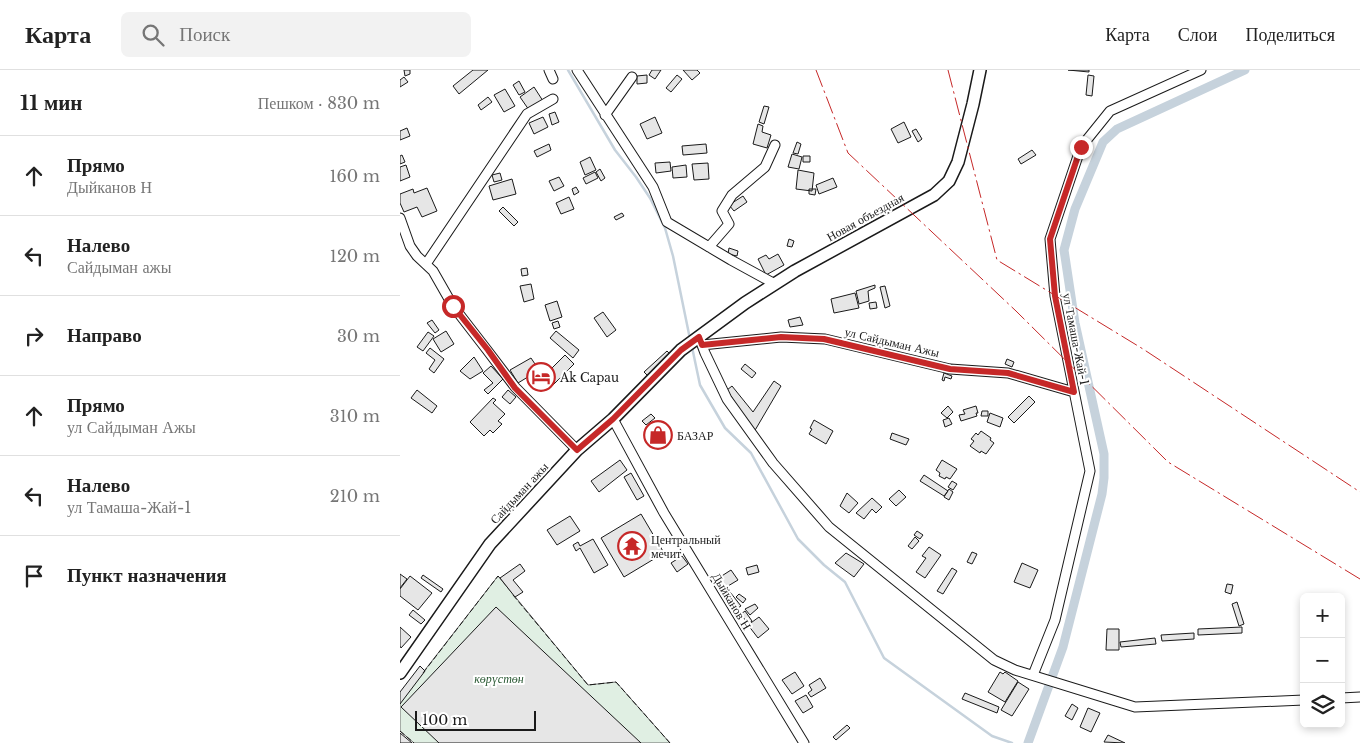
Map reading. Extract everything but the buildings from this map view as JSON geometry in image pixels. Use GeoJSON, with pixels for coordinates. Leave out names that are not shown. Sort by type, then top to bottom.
{"type":"FeatureCollection","features":[{"type":"Feature","properties":{"kind":"main road","name":"Новая объездная"},"geometry":{"type":"LineString","coordinates":[[681,350],[699,340],[745,303],[795,271],[934,195],[949,181],[958,162],[980,70]]}},
{"type":"Feature","properties":{"kind":"main road","name":"Сайдыман ажы"},"geometry":{"type":"LineString","coordinates":[[400,674],[490,544],[577,450],[613,419],[681,350]]}},
{"type":"Feature","properties":{"kind":"street"},"geometry":{"type":"LineString","coordinates":[[549,70],[553,79]]}},
{"type":"Feature","properties":{"kind":"street"},"geometry":{"type":"LineString","coordinates":[[577,70],[653,187],[667,222],[775,284]]}},
{"type":"Feature","properties":{"kind":"street","name":"ул Тамаша-Жай-1"},"geometry":{"type":"LineString","coordinates":[[1033,676],[1055,620],[1090,471],[1055,296],[1050,239],[1081,147],[1110,111],[1200,70]]}},
{"type":"Feature","properties":{"kind":"street"},"geometry":{"type":"LineString","coordinates":[[605,115],[632,77]]}},
{"type":"Feature","properties":{"kind":"street"},"geometry":{"type":"LineString","coordinates":[[426,264],[528,114],[553,99]]}},
{"type":"Feature","properties":{"kind":"street"},"geometry":{"type":"LineString","coordinates":[[709,247],[729,224],[722,211],[732,195],[765,167],[775,145]]}},
{"type":"Feature","properties":{"kind":"street"},"geometry":{"type":"LineString","coordinates":[[400,218],[410,246],[433,272],[453,306],[515,388],[577,450]]}},
{"type":"Feature","properties":{"kind":"street","name":"ул Сайдыман Ажы"},"geometry":{"type":"LineString","coordinates":[[699,340],[781,337],[824,339],[950,369],[1008,373],[1074,392]]}},
{"type":"Feature","properties":{"kind":"street"},"geometry":{"type":"LineString","coordinates":[[699,340],[727,399],[773,463],[829,528],[994,660],[1015,670],[1135,707],[1300,700]]}},
{"type":"Feature","properties":{"kind":"street","name":"Дыйканов Н"},"geometry":{"type":"LineString","coordinates":[[613,419],[664,512],[804,743]]}},
{"type":"Feature","properties":{"kind":"street"},"geometry":{"type":"LineString","coordinates":[[1345,698],[1360,697]]}},
{"type":"Feature","properties":{"kind":"green space","name":"көрүстөн"},"geometry":{"type":"Polygon","coordinates":[[[498,576],[588,685],[616,682],[670,743],[414,743],[400,731],[400,702],[498,576]]]}},
{"type":"Feature","properties":{"kind":"waterway"},"geometry":{"type":"LineString","coordinates":[[568,70],[615,150],[650,198],[665,228],[673,256],[690,339]]}},
{"type":"Feature","properties":{"kind":"waterway"},"geometry":{"type":"LineString","coordinates":[[1028,743],[1063,647],[1102,494],[1104,478],[1104,454],[1075,323],[1064,250],[1075,209],[1103,142],[1117,129],[1245,70]]}},
{"type":"Feature","properties":{"kind":"waterway"},"geometry":{"type":"LineString","coordinates":[[692,347],[700,385],[725,428],[751,453],[798,539],[824,565],[845,582],[884,658],[992,736],[1012,743]]}},
{"type":"Feature","properties":{"kind":"fence"},"geometry":{"type":"LineString","coordinates":[[423,673],[498,576],[501,579]]}},
{"type":"Feature","properties":{"kind":"fence"},"geometry":{"type":"LineString","coordinates":[[513,595],[588,685],[616,682],[670,743]]}},
{"type":"Feature","properties":{"kind":"fence"},"geometry":{"type":"LineString","coordinates":[[400,731],[414,743]]}},
{"type":"Feature","properties":{"kind":"power"},"geometry":{"type":"LineString","coordinates":[[816,70],[848,153],[1016,311],[1168,462],[1360,579]]}},
{"type":"Feature","properties":{"kind":"power"},"geometry":{"type":"LineString","coordinates":[[948,70],[997,260],[1143,349],[1360,492]]}},
{"type":"Feature","properties":{"kind":"place","name":"Ak Capau"},"geometry":{"type":"Point","coordinates":[541,377]}},
{"type":"Feature","properties":{"kind":"place","name":"БАЗАР"},"geometry":{"type":"Point","coordinates":[658,435]}},
{"type":"Feature","properties":{"kind":"place","name":"Центральный мечит"},"geometry":{"type":"Point","coordinates":[632,546]}},
{"type":"Feature","properties":{"kind":"route"},"geometry":{"type":"LineString","coordinates":[[453,306],[515,388],[577,450],[613,419],[681,350],[699,337],[702,345],[781,337],[824,339],[950,369],[1008,373],[1074,392],[1055,296],[1050,239],[1081,147]]}}]}
